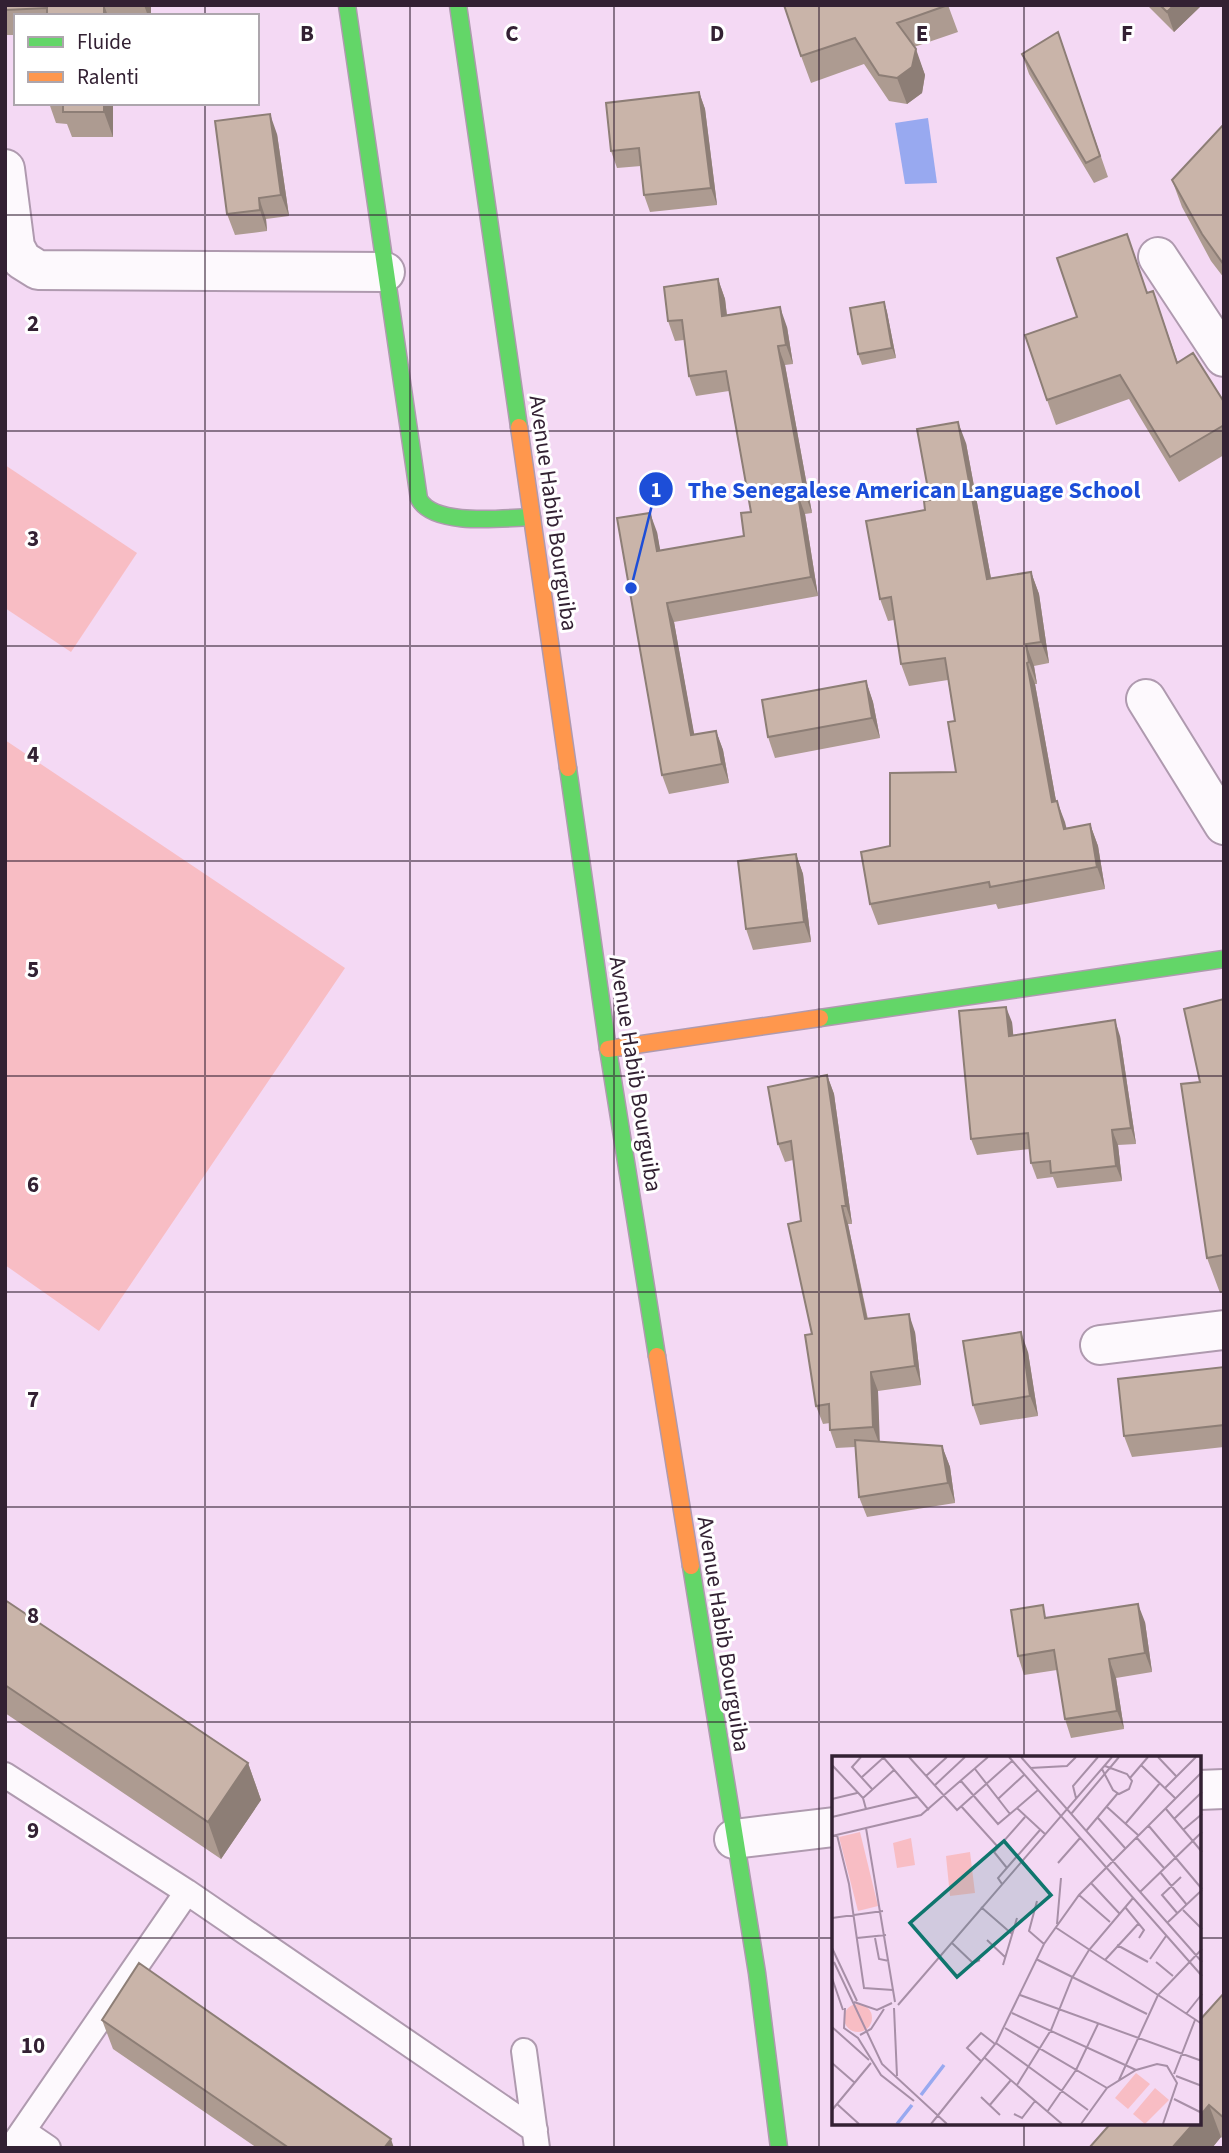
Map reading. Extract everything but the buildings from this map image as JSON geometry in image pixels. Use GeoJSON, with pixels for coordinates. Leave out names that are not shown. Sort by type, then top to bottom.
{"type":"FeatureCollection","features":[{"type":"Feature","properties":{"kind":"main road"},"geometry":{"type":"LineString","coordinates":[[347,5],[418,495],[423,506],[436,513],[455,516],[531,517]]}},
{"type":"Feature","properties":{"kind":"main road","name":"Avenue Habib Bourguiba"},"geometry":{"type":"LineString","coordinates":[[458,5],[608,1049],[757,1973],[779,2148]]}},
{"type":"Feature","properties":{"kind":"main road"},"geometry":{"type":"LineString","coordinates":[[608,1049],[1224,959]]}},
{"type":"Feature","properties":{"kind":"street"},"geometry":{"type":"LineString","coordinates":[[5,169],[15,247],[22,260],[38,270],[386,272]]}},
{"type":"Feature","properties":{"kind":"street"},"geometry":{"type":"LineString","coordinates":[[1158,257],[1224,358]]}},
{"type":"Feature","properties":{"kind":"street"},"geometry":{"type":"LineString","coordinates":[[1146,699],[1224,825]]}},
{"type":"Feature","properties":{"kind":"street"},"geometry":{"type":"LineString","coordinates":[[1100,1345],[1224,1330]]}},
{"type":"Feature","properties":{"kind":"street"},"geometry":{"type":"LineString","coordinates":[[1201,1790],[1224,1789]]}},
{"type":"Feature","properties":{"kind":"street"},"geometry":{"type":"LineString","coordinates":[[734,1839],[832,1827]]}},
{"type":"Feature","properties":{"kind":"lane"},"geometry":{"type":"LineString","coordinates":[[5,1775],[187,1892],[536,2139]]}},
{"type":"Feature","properties":{"kind":"lane"},"geometry":{"type":"LineString","coordinates":[[48,2148],[17,2139],[187,1892]]}},
{"type":"Feature","properties":{"kind":"lane"},"geometry":{"type":"LineString","coordinates":[[524,2051],[536,2139]]}},
{"type":"Feature","properties":{"kind":"shaded area"},"geometry":{"type":"Polygon","coordinates":[[[5,465],[137,553],[71,652],[5,608],[5,465]]]}},
{"type":"Feature","properties":{"kind":"shaded area"},"geometry":{"type":"Polygon","coordinates":[[[5,740],[345,968],[99,1331],[5,1265],[5,740]]]}},
{"type":"Feature","properties":{"kind":"water"},"geometry":{"type":"Polygon","coordinates":[[[928,118],[937,183],[905,184],[895,123],[928,118]]]}},
{"type":"Feature","properties":{"kind":"traffic: fast"},"geometry":{"type":"LineString","coordinates":[[347,5],[419,499],[427,508],[454,517],[532,517]]}},
{"type":"Feature","properties":{"kind":"traffic: fast"},"geometry":{"type":"LineString","coordinates":[[458,5],[519,427]]}},
{"type":"Feature","properties":{"kind":"traffic: fast"},"geometry":{"type":"LineString","coordinates":[[568,768],[608,1049],[657,1356]]}},
{"type":"Feature","properties":{"kind":"traffic: fast"},"geometry":{"type":"LineString","coordinates":[[820,1018],[1224,959]]}},
{"type":"Feature","properties":{"kind":"traffic: fast"},"geometry":{"type":"LineString","coordinates":[[691,1566],[757,1973],[779,2148]]}},
{"type":"Feature","properties":{"kind":"traffic: slow"},"geometry":{"type":"LineString","coordinates":[[519,427],[568,768]]}},
{"type":"Feature","properties":{"kind":"traffic: slow"},"geometry":{"type":"LineString","coordinates":[[608,1049],[820,1018]]}},
{"type":"Feature","properties":{"kind":"traffic: slow"},"geometry":{"type":"LineString","coordinates":[[657,1356],[691,1566]]}},
{"type":"Feature","properties":{"kind":"place","name":"The Senegalese American Language School"},"geometry":{"type":"Point","coordinates":[631,588]}}]}
